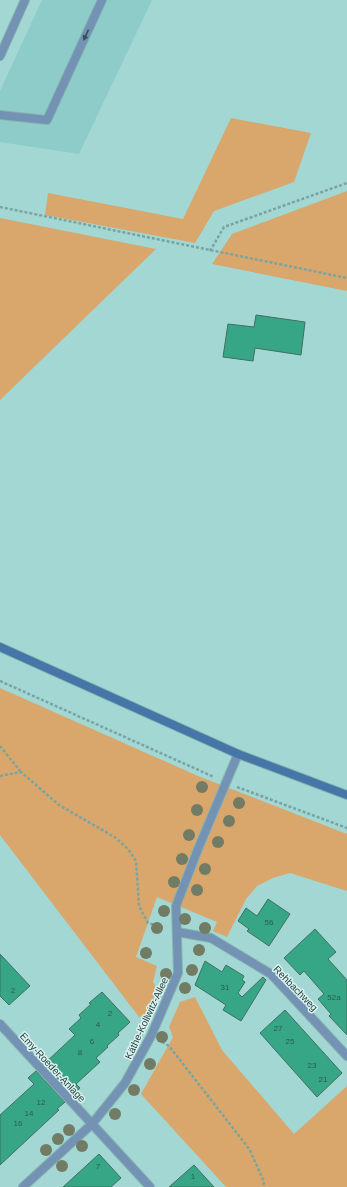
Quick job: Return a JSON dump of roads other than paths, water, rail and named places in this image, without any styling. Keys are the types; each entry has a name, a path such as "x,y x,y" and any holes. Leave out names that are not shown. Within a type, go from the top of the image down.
{"street":[{"path":"0,56 25,0"},
{"path":"0,114 47,120 102,0"},
{"path":"0,647 238,754 347,795"},
{"name":"Käthe-Kollwitz-Allee","path":"23,1187 92,1124 125,1083 151,1036 178,973 176,906 238,754"},
{"name":"Rehbachweg","path":"177,932 211,938 271,974 347,1056"},
{"name":"Emy-Roeder-Anlage","path":"0,1024 150,1187"}]}
